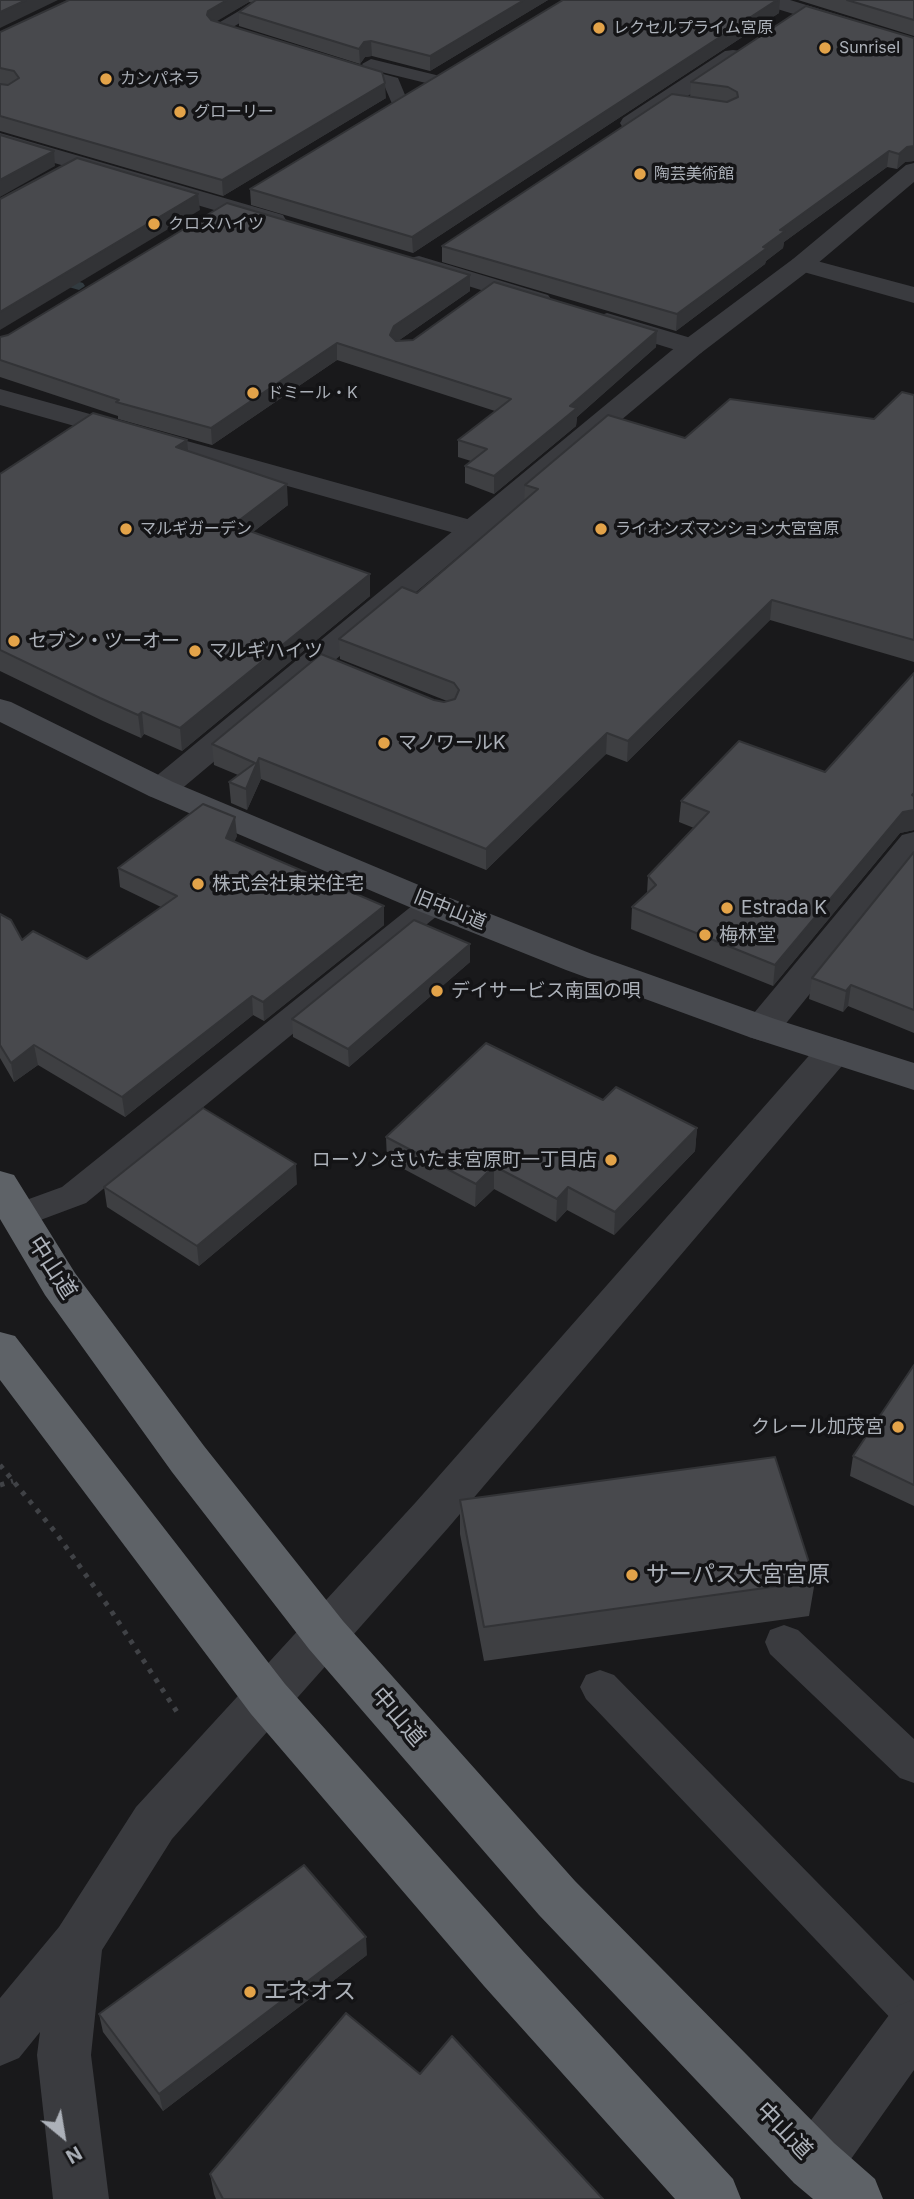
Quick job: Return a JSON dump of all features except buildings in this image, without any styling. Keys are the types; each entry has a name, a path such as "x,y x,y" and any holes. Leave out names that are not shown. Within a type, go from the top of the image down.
{"highway":[{"name":"中山道","path":"10,1200 60,1284 156,1416 326,1635 557,1898 814,2163 855,2199"},
{"path":"0,1348 268,1699 503,1968 713,2199"}],"main road":[{"name":"旧中山道","path":"0,709 160,789 433,904 579,962 762,1028 914,1077"}],"street":[{"path":"768,0 914,45"},
{"path":"779,25 802,10"},
{"path":"609,138 756,40"},
{"path":"376,115 457,67"},
{"path":"0,141 290,225"},
{"path":"160,789 328,666 475,530 692,347 802,264 914,170"},
{"path":"202,220 249,192"},
{"path":"419,263 442,248"},
{"path":"393,256 561,307"},
{"path":"802,264 914,295"},
{"path":"587,314 692,347"},
{"path":"0,397 475,530"},
{"path":"762,1028 914,843"},
{"path":"0,2040 77,1944 154,1823 326,1635 834,1051"},
{"path":"77,1944 64,2056 80,2199"},
{"path":"814,2163 914,2025"}],"lane":[{"path":"249,10 219,28 268,44"},
{"path":"399,102 392,82 337,60 434,80"},
{"path":"665,101 690,104"},
{"path":"55,176 78,163"},
{"path":"472,302 495,286"},
{"path":"10,1200 74,1195 433,904"},
{"path":"785,1642 914,1765"},
{"path":"600,1687 914,2012"}],"path":[{"path":"0,1465 56,1533 110,1609 185,1724"},
{"path":"0,1485 13,1481"}],"waterway":[{"path":"0,263 79,286"}],"place":[{"name":"レクセルプライム宮原","path":"599,28"},
{"name":"SunriseⅠ","path":"825,48"},
{"name":"カンパネラ","path":"106,79"},
{"name":"グローリー","path":"180,112"},
{"name":"陶芸美術館","path":"640,174"},
{"name":"クロスハイツ","path":"154,224"},
{"name":"ドミール・K","path":"253,393"},
{"name":"マルギガーデン","path":"126,529"},
{"name":"ライオンズマンション大宮宮原","path":"601,529"},
{"name":"セブン・ツーオー","path":"14,641"},
{"name":"マルギハイツ","path":"195,651"},
{"name":"マノワールK","path":"384,743"},
{"name":"株式会社東栄住宅","path":"198,884"},
{"name":"Estrada K","path":"727,908"},
{"name":"梅林堂","path":"705,935"},
{"name":"デイサービス南国の唄","path":"437,991"},
{"name":"ローソンさいたま宮原町一丁目店","path":"611,1160"},
{"name":"クレール加茂宮","path":"898,1427"},
{"name":"サーパス大宮宮原","path":"632,1575"},
{"name":"エネオス","path":"250,1992"}]}
